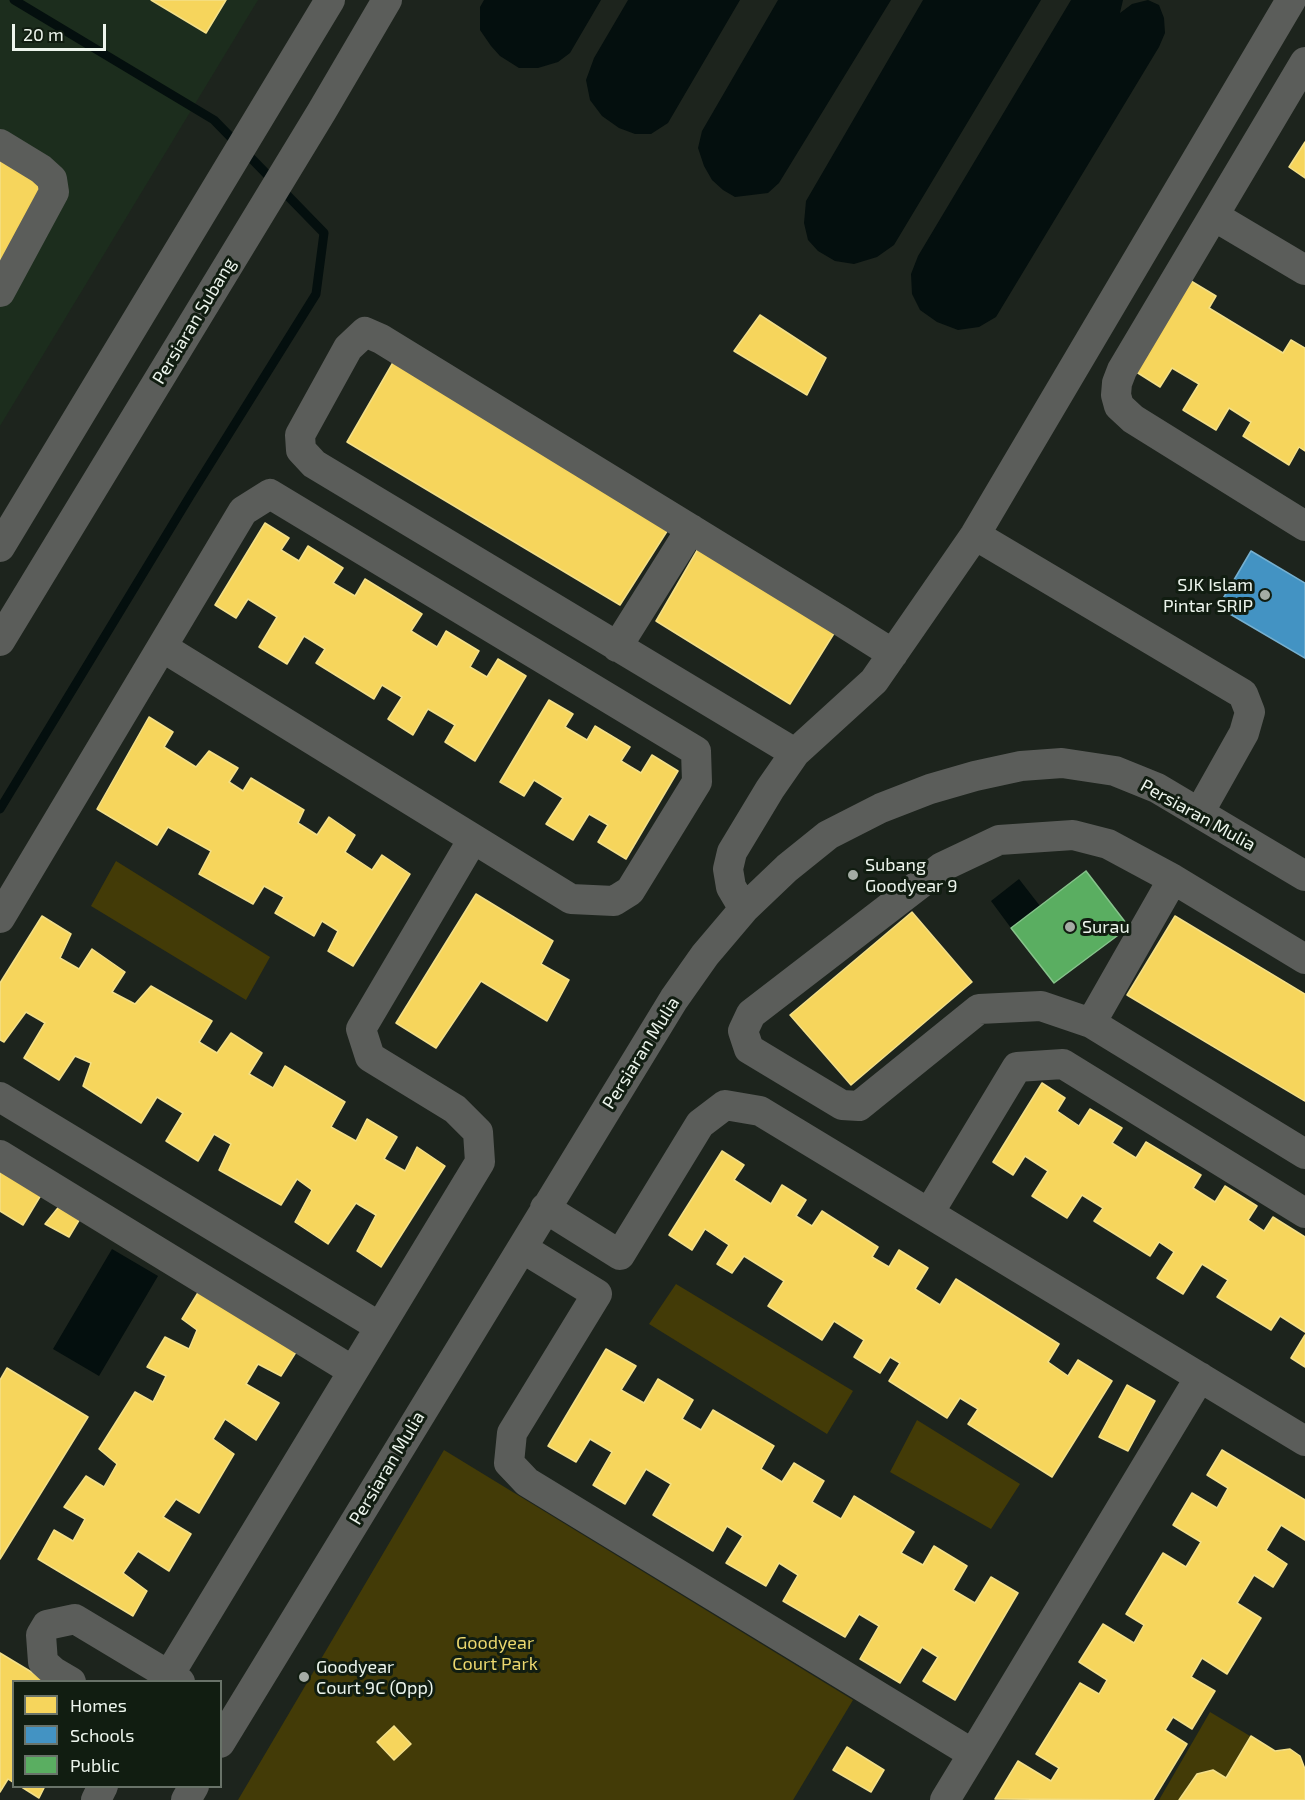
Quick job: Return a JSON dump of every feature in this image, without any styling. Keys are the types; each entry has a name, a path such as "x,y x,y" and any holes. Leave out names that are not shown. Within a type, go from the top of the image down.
{"street":[{"path":"0,547 330,0"},
{"name":"Persiaran Subang","path":"0,641 387,0"},
{"path":"744,909 731,887 728,869 732,852 795,753 874,681 975,535 1292,0"},
{"path":"1302,72 1122,370 1117,383 1116,395 1119,406 1133,419 1305,526"},
{"path":"0,144 41,169 52,179 54,192 0,292"},
{"path":"1214,216 1305,270"},
{"path":"795,753 314,464 301,450 300,435 348,348 365,332 381,339 893,654"},
{"path":"0,918 162,647 243,512 270,494 696,752 697,782 630,891 614,902 571,899 162,647"},
{"path":"617,647 691,529"},
{"path":"975,535 1243,694 1250,712 1244,733 1199,813"},
{"name":"Persiaran Mulia","path":"222,1736 229,1710 522,1248 674,999 705,955 744,909 787,868 828,835 880,808 930,789 1021,766 1062,763 1114,771 1157,789 1305,876"},
{"path":"1305,959 1173,879 1108,844 1073,835 999,840 942,867 751,1014 743,1031 749,1049 842,1105 859,1106 980,1009 1041,1006 1091,1023 1305,1154"},
{"path":"67,1680 43,1662 41,1635 47,1625 75,1619 175,1678 353,1371 480,1162 478,1132 455,1109 370,1058 361,1029 473,839"},
{"path":"1091,1023 1173,879"},
{"path":"929,1213 1017,1067 1062,1064 1305,1213"},
{"path":"0,1097 380,1327"},
{"path":"545,1208 620,1255 700,1124 725,1105 760,1111 1305,1441"},
{"path":"0,1155 353,1371"},
{"path":"522,1248 597,1294 512,1433 509,1463 527,1482 972,1754"},
{"path":"945,1800 1200,1377"}],"shaded area":[{"path":"0,0 258,0 0,426"},
{"path":"484,0 601,0 570,53 558,62 538,68 519,68 500,56 480,30 480,7"},
{"path":"628,0 740,0 668,123 651,134 635,134 619,128 602,116 590,100 586,80 594,58"},
{"path":"778,0 891,0 779,183 768,193 735,197 712,180 698,148 702,131"},
{"path":"923,0 1041,0 894,245 877,257 854,264 835,261 818,251 808,240 804,223 806,201"},
{"path":"1071,0 1123,0 1120,13 1132,4 1148,0 1159,5 1164,18 1165,33 1159,47 996,317 979,327 958,330 937,322 920,310 912,294 911,274 918,256"},
{"path":"1019,879 1040,906 1011,928 991,901"},
{"path":"112,1249 158,1276 99,1376 53,1349"}],"green space":[{"path":"116,861 270,957 246,1000 91,906"},
{"path":"676,1284 853,1391 827,1434 649,1324"},
{"path":"917,1420 1020,1484 991,1529 890,1472"},
{"name":"Goodyear Court Park","path":"444,1450 853,1700 793,1800 238,1800"},
{"path":"1210,1712 1305,1769 1305,1800 1159,1800"}],"building: Homes":[{"path":"151,0 226,0 206,33"},
{"path":"1305,142 1305,178 1289,167"},
{"path":"0,152 50,182 0,264"},
{"path":"1186,278 1216,296 1209,308 1283,353 1291,340 1305,348 1305,451 1299,447 1289,465 1243,436 1251,422 1229,408 1216,430 1183,410 1199,384 1172,368 1160,387 1130,368"},
{"path":"760,315 826,358 807,395 734,351"},
{"path":"395,359 671,525 620,605 347,442"},
{"path":"265,523 289,538 281,550 299,561 308,546 343,568 333,583 355,596 365,579 422,614 411,631 437,647 446,631 479,651 470,667 487,677 498,659 526,676 475,761 445,742 455,725 428,709 413,735 388,719 402,697 382,685 374,699 316,663 325,649 304,636 287,664 259,647 277,617 248,599 236,618 215,605"},
{"path":"702,542 838,627 790,704 656,621"},
{"path":"549,700 573,714 565,727 587,740 595,726 630,747 621,761 641,773 652,755 678,771 626,859 598,842 608,825 589,814 573,840 546,824 563,798 534,780 524,796 500,782"},
{"path":"149,717 173,732 164,747 196,767 209,751 238,768 229,782 243,791 251,778 304,810 298,823 317,835 329,817 355,835 345,852 372,870 382,855 410,874 353,966 328,951 338,931 322,921 314,936 275,913 284,897 264,886 253,904 199,874 211,851 168,827 157,845 97,809"},
{"path":"476,894 553,941 541,964 569,980 547,1021 481,981 436,1048 396,1023"},
{"path":"912,912 972,982 851,1085 790,1015"},
{"path":"42,916 71,934 60,958 79,969 92,949 125,972 112,992 135,1004 151,986 212,1021 199,1042 217,1053 231,1033 262,1053 249,1074 273,1088 285,1066 345,1102 331,1127 356,1141 367,1119 397,1137 384,1159 405,1171 417,1147 445,1166 381,1267 357,1251 376,1215 356,1203 328,1244 295,1222 312,1190 297,1179 281,1205 219,1170 231,1144 214,1134 198,1161 166,1141 183,1113 157,1097 141,1123 83,1086 91,1063 75,1056 59,1080 24,1058 45,1023 26,1012 4,1042 0,1040 0,983"},
{"path":"1175,916 1305,994 1305,1101 1127,995"},
{"path":"1042,1083 1065,1098 1057,1111 1079,1126 1090,1109 1122,1128 1112,1143 1136,1158 1146,1142 1201,1175 1193,1188 1215,1202 1225,1186 1257,1206 1248,1220 1264,1231 1273,1217 1305,1237 1305,1332 1280,1316 1271,1330 1217,1297 1228,1280 1202,1264 1183,1294 1157,1278 1174,1252 1159,1242 1150,1256 1094,1221 1103,1208 1082,1195 1067,1218 1032,1196 1048,1171 1025,1156 1013,1175 993,1162"},
{"path":"722,1151 744,1165 734,1180 771,1204 782,1185 806,1200 796,1216 812,1226 822,1211 878,1247 872,1257 889,1267 899,1250 928,1268 915,1289 940,1305 956,1279 1059,1344 1048,1362 1068,1376 1078,1360 1112,1381 1052,1477 968,1424 978,1409 960,1398 947,1418 889,1381 900,1363 890,1357 880,1373 854,1357 864,1340 834,1321 822,1340 768,1306 784,1281 744,1256 732,1273 717,1264 729,1245 705,1229 692,1250 669,1235"},
{"path":"0,1170 41,1195 23,1225 0,1211"},
{"path":"61,1204 81,1217 69,1237 45,1224"},
{"path":"199,1291 296,1352 281,1376 258,1364 246,1384 279,1403 256,1440 225,1419 213,1439 234,1454 199,1513 176,1499 163,1517 191,1534 169,1571 138,1551 123,1573 147,1591 133,1616 38,1559 54,1530 73,1541 85,1519 64,1507 86,1476 104,1487 117,1464 99,1449 135,1392 153,1402 166,1376 147,1367 165,1337 189,1349 197,1330 182,1319"},
{"path":"1305,1335 1305,1367 1291,1358"},
{"path":"606,1349 636,1366 621,1390 644,1403 658,1379 693,1400 682,1419 701,1430 713,1410 774,1446 761,1469 782,1482 794,1463 824,1481 812,1502 841,1519 854,1496 914,1532 901,1553 923,1565 934,1546 967,1566 953,1590 975,1603 991,1577 1018,1593 955,1700 923,1681 938,1657 922,1647 900,1683 860,1659 879,1626 859,1614 845,1637 783,1601 798,1575 779,1563 766,1586 726,1563 743,1536 727,1526 713,1551 653,1515 671,1484 646,1469 625,1504 593,1485 612,1452 590,1439 576,1462 548,1446"},
{"path":"7,1368 88,1417 0,1559 0,1380"},
{"path":"1127,1385 1155,1401 1128,1451 1099,1437"},
{"path":"1222,1450 1305,1500 1305,1540 1281,1525 1266,1550 1287,1564 1273,1587 1254,1575 1237,1603 1261,1618 1227,1674 1202,1658 1191,1677 1215,1691 1192,1729 1173,1717 1165,1730 1187,1744 1153,1800 995,1799 1018,1761 1051,1781 1059,1768 1036,1754 1080,1683 1099,1694 1107,1680 1079,1662 1103,1624 1134,1643 1144,1625 1126,1614 1163,1553 1186,1567 1201,1542 1173,1525 1192,1493 1217,1508 1228,1488 1207,1475"},
{"path":"0,1653 45,1680 12,1680 12,1782 8,1779 0,1792"},
{"path":"394,1726 411,1744 394,1760 377,1742"},
{"path":"1251,1736 1275,1751 1290,1749 1300,1756 1305,1769 1305,1800 1179,1800 1197,1774 1213,1770 1226,1778"},
{"path":"847,1747 884,1770 871,1792 833,1770"},
{"path":"23,1788 44,1788 39,1798"}],"building: Schools":[{"name":"SJK Islam Pintar SRIP","path":"1251,551 1305,583 1305,658 1218,607"}],"building: Public":[{"name":"Surau","path":"1086,871 1129,927 1054,983 1011,928"}],"waterway":[{"path":"0,809 316,294 324,233 214,120 14,0"}],"place":[{"name":"SJK Islam Pintar SRIP","path":"1265,595"},
{"name":"Subang Goodyear 9","path":"853,875"},
{"name":"Surau","path":"1070,927"},
{"name":"Goodyear Court 9C (Opp)","path":"304,1677"}]}
